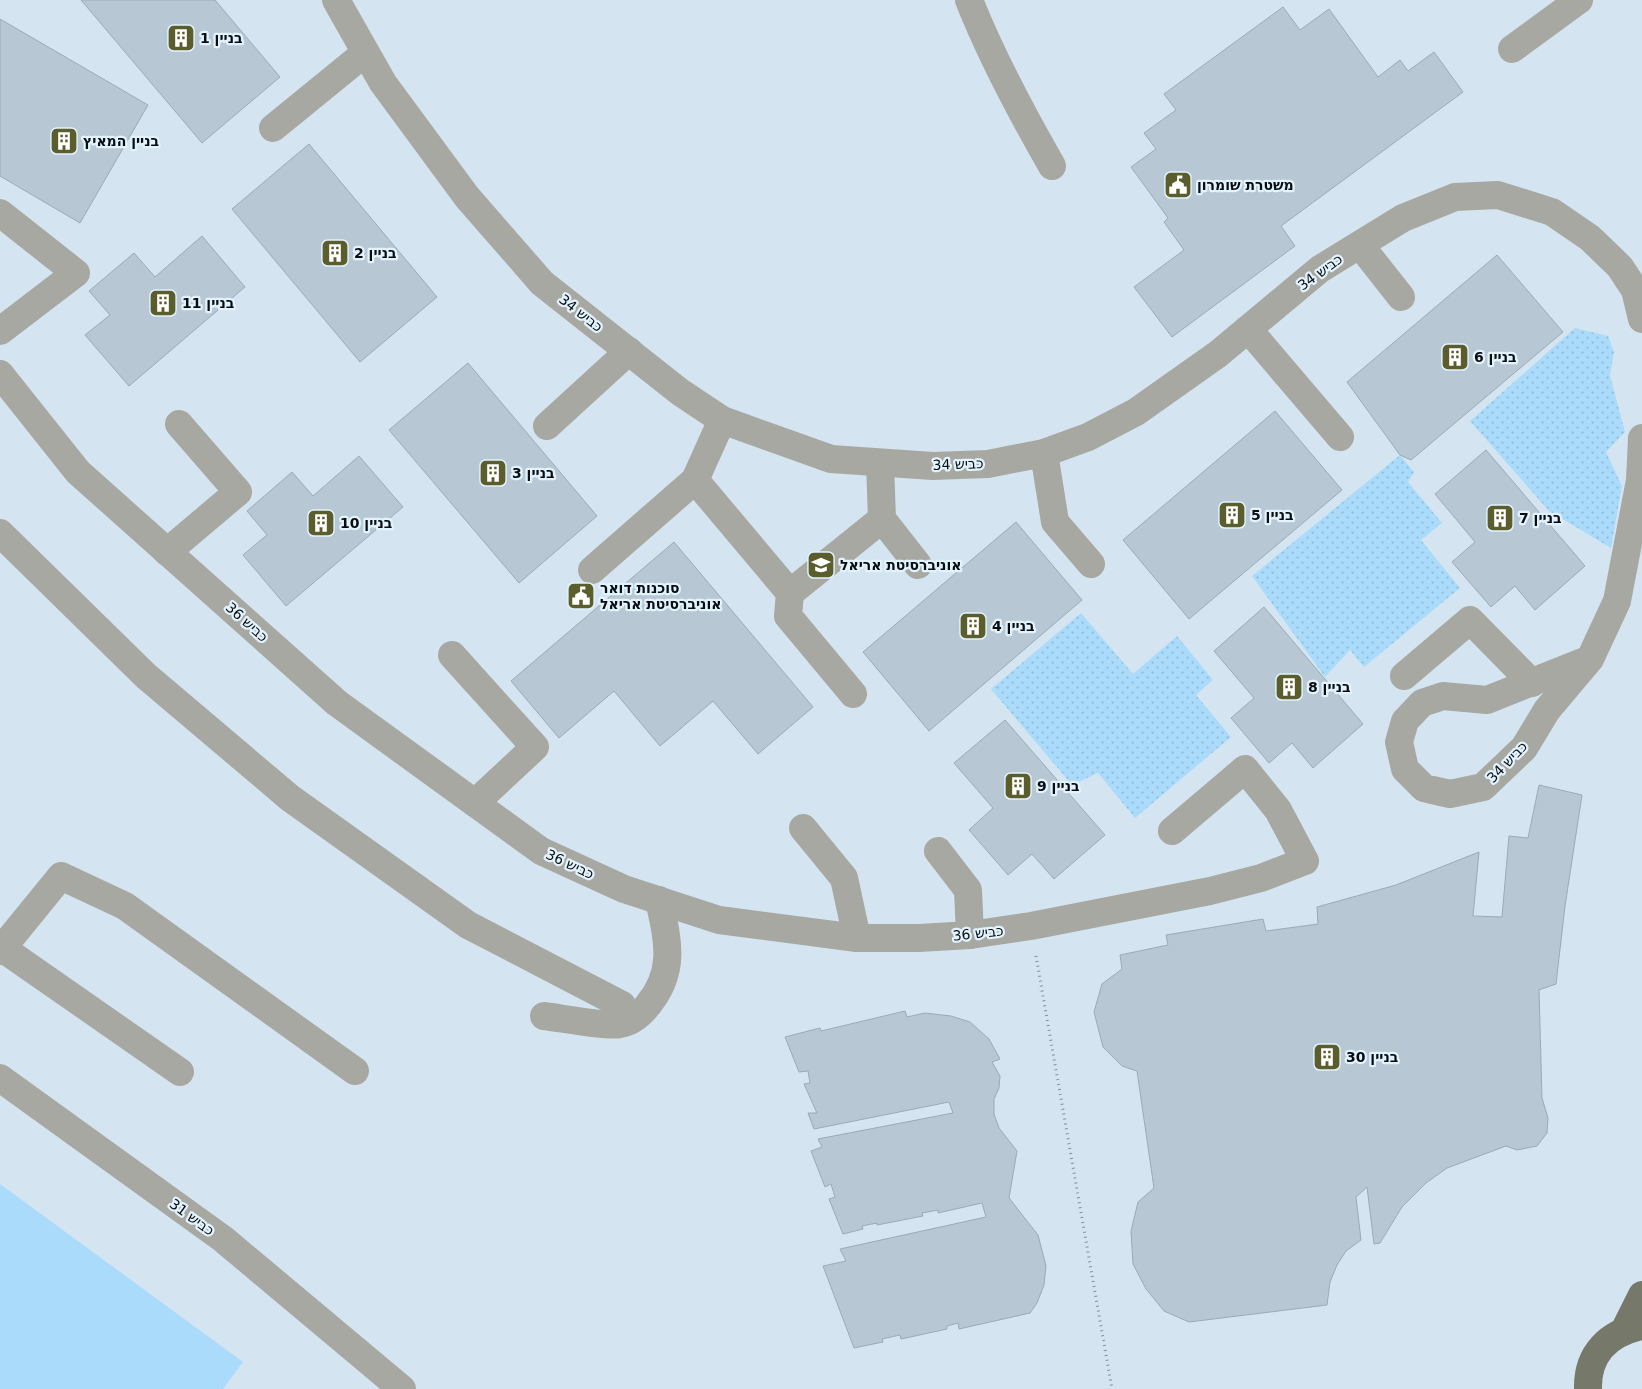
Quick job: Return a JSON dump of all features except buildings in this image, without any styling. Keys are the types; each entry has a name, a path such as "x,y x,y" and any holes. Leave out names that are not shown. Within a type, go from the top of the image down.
{"main road":[{"path":"1588,1389 1587,1376 1594,1356 1613,1336 1634,1328 1642,1294"}],"street":[{"name":"כביש 34","path":"336,0 383,83 467,197 542,282 680,392 722,420 831,459 933,466 988,464 1044,453 1088,437 1136,412 1218,354 1320,269 1403,218 1456,197 1498,195 1552,212 1590,238 1620,267 1635,290 1642,319"},
{"path":"969,0 983,36 1020,110 1052,166"},
{"path":"1512,49 1579,0"},
{"path":"273,128 365,53"},
{"path":"0,213 76,273 0,331"},
{"path":"1360,245 1401,297"},
{"path":"1248,329 1340,437"},
{"path":"547,426 628,352"},
{"name":"כביש 36","path":"0,374 78,472 338,702 541,851 624,889 719,920 857,938 919,938 970,935 1031,926 1210,892 1261,878 1305,861 1278,810 1245,769 1172,831"},
{"path":"592,570 695,480 722,420"},
{"path":"167,552 238,492 179,424"},
{"name":"כביש 34","path":"1590,659 1487,700 1443,696 1422,703 1405,721 1398,742 1405,769 1424,788 1441,792 1450,794 1483,787 1524,748 1547,710 1590,659 1617,601 1640,480 1642,438"},
{"path":"1044,453 1055,522 1091,564"},
{"path":"880,463 882,519 918,565"},
{"path":"695,480 790,593 788,616 853,694"},
{"path":"790,593 882,519"},
{"path":"0,534 146,676 290,798 468,925 622,1005"},
{"path":"1404,676 1470,620 1532,683"},
{"path":"452,655 535,748 475,803"},
{"path":"802,828 844,878 857,938"},
{"path":"938,851 968,890 970,935"},
{"path":"180,1072 1,950 61,876 125,906 355,1071"},
{"path":"544,1016 620,1025 632,1020 644,1011 658,994 669,961 659,900"},
{"name":"כביש 31","path":"0,1078 223,1240 382,1378 402,1389"}],"path":[{"path":"1031,926 1112,1389"}],"shaded area":[{"path":"1575,328 1608,336 1614,352 1610,375 1625,432 1606,452 1622,486 1611,548 1549,511 1470,421"},
{"path":"1400,455 1414,472 1408,482 1442,523 1421,540 1460,588 1364,667 1350,650 1325,677 1252,576"},
{"path":"1081,613 1133,674 1177,636 1213,680 1196,695 1231,737 1135,818 1098,773 1072,785 991,689"},
{"path":"0,1184 243,1362 223,1389 0,1389"}],"place":[{"name":"בניין 1","path":"181,38"},
{"name":"בניין המאיץ","path":"64,141"},
{"name":"משטרת שומרון","path":"1178,185"},
{"name":"בניין 2","path":"335,253"},
{"name":"בניין 11","path":"163,303"},
{"name":"בניין 6","path":"1455,357"},
{"name":"בניין 3","path":"493,473"},
{"name":"בניין 5","path":"1232,515"},
{"name":"בניין 7","path":"1500,518"},
{"name":"בניין 10","path":"321,523"},
{"name":"אוניברסיטת אריאל","path":"821,565"},
{"name":"סוכנות דואר אוניברסיטת אריאל","path":"581,596"},
{"name":"בניין 4","path":"973,626"},
{"name":"בניין 8","path":"1289,687"},
{"name":"בניין 9","path":"1018,786"},
{"name":"בניין 30","path":"1327,1057"}]}
